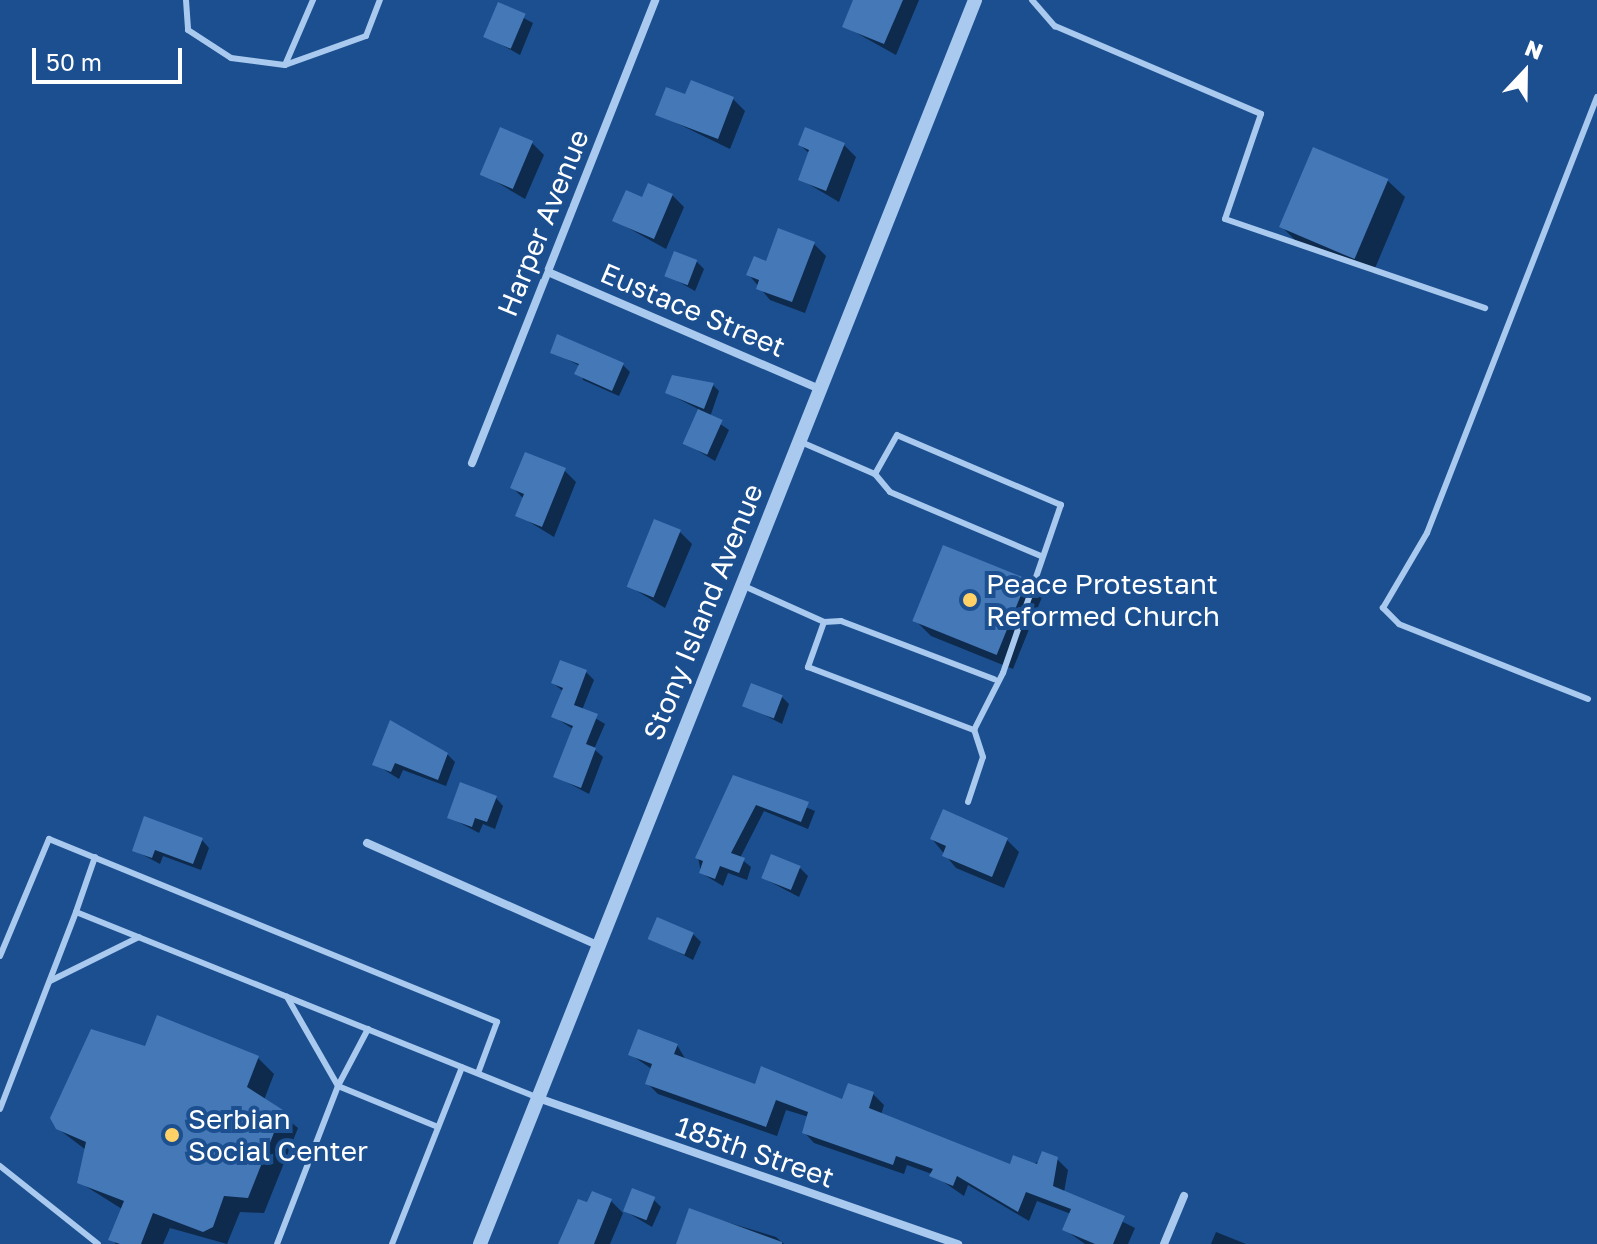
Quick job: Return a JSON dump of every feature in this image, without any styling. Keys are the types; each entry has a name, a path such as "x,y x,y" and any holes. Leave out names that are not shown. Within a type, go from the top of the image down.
{"street":[{"name":"Harper Avenue","path":"472,463 655,0"},
{"name":"Stony Island Avenue","path":"480,1244 975,0"},
{"name":"Eustace Street","path":"548,272 820,389"},
{"path":"367,843 599,946"},
{"name":"185th Street","path":"538,1098 958,1244"},
{"path":"1164,1244 1184,1196"}],"lane":[{"path":"186,0 188,30 221,51 285,65 366,36 380,0"},
{"path":"285,65 313,0"},
{"path":"1034,1 1055,26 1261,114 1225,219 1485,308"},
{"path":"1588,699 1399,624 1383,608 1427,533 1597,97"},
{"path":"875,474 897,435 1061,505 1003,673 994,679 974,730 983,757 968,802"},
{"path":"799,441 875,474 890,492 1041,556"},
{"path":"742,585 824,622 841,621 994,679"},
{"path":"824,622 808,667 974,730"},
{"path":"0,956 49,839 497,1022 478,1073"},
{"path":"0,1109 95,857"},
{"path":"76,912 538,1098"},
{"path":"50,981 139,937"},
{"path":"287,997 338,1086 438,1127"},
{"path":"277,1244 338,1086 368,1029"},
{"path":"392,1244 462,1067"},
{"path":"0,1166 98,1244"}],"building":[{"path":"853,0 903,0 884,44 842,27"},
{"path":"498,2 526,14 511,49 483,37"},
{"path":"691,80 734,97 718,139 655,115 666,87 685,94"},
{"path":"500,127 533,141 513,189 480,175"},
{"path":"805,127 845,143 826,191 798,180 809,150 798,145"},
{"path":"1313,147 1388,179 1354,259 1279,227"},
{"path":"648,183 673,194 654,239 612,221 626,190 642,197"},
{"path":"778,228 815,242 792,302 756,289 759,280 746,275 754,256 766,261"},
{"path":"674,251 697,260 688,285 664,276"},
{"path":"557,334 624,363 612,391 574,374 579,364 550,353"},
{"path":"672,375 714,383 704,409 665,393"},
{"path":"698,409 723,420 707,455 683,444"},
{"path":"525,452 566,468 542,527 515,516 524,494 510,488"},
{"path":"654,519 681,530 654,598 627,587"},
{"name":"Peace Protestant Reformed Church","path":"943,545 1027,579 997,655 912,621"},
{"path":"560,660 587,670 574,705 598,714 586,744 596,748 581,788 553,777 573,726 551,717 563,688 551,683"},
{"path":"751,683 783,695 774,719 742,706"},
{"path":"390,720 448,753 438,780 395,763 391,772 372,765"},
{"path":"733,775 809,802 801,822 756,805 731,853 745,858 739,873 720,866 715,879 699,873 703,861 695,858"},
{"path":"460,782 497,796 487,822 475,818 472,827 447,818"},
{"path":"943,809 1008,838 992,877 942,856 946,846 930,839"},
{"path":"144,816 203,838 193,864 155,850 152,858 132,851"},
{"path":"771,854 801,866 791,890 761,878"},
{"path":"657,917 694,933 684,955 648,939"},
{"name":"Serbian Social Center","path":"157,1015 259,1056 247,1087 283,1110 248,1198 224,1196 213,1227 203,1232 153,1213 141,1244 120,1244 108,1240 124,1201 77,1183 86,1142 56,1129 50,1118 91,1029 145,1046"},
{"path":"638,1029 678,1044 674,1054 755,1084 761,1066 842,1099 848,1083 874,1092 869,1108 1010,1164 1013,1155 1037,1164 1042,1151 1058,1157 1053,1186 1125,1216 1113,1244 1095,1244 1062,1230 1071,1209 1026,1192 1018,1212 957,1176 953,1186 929,1176 933,1169 896,1156 893,1165 802,1133 808,1112 776,1100 766,1127 645,1084 652,1064 628,1055"},
{"path":"632,1188 655,1197 646,1220 623,1211"},
{"path":"592,1191 612,1199 594,1244 558,1244 578,1199 587,1202"},
{"path":"689,1208 782,1242 782,1244 676,1244"}],"place":[{"name":"Peace Protestant Reformed Church","path":"970,600"},
{"name":"Serbian Social Center","path":"172,1135"}]}
